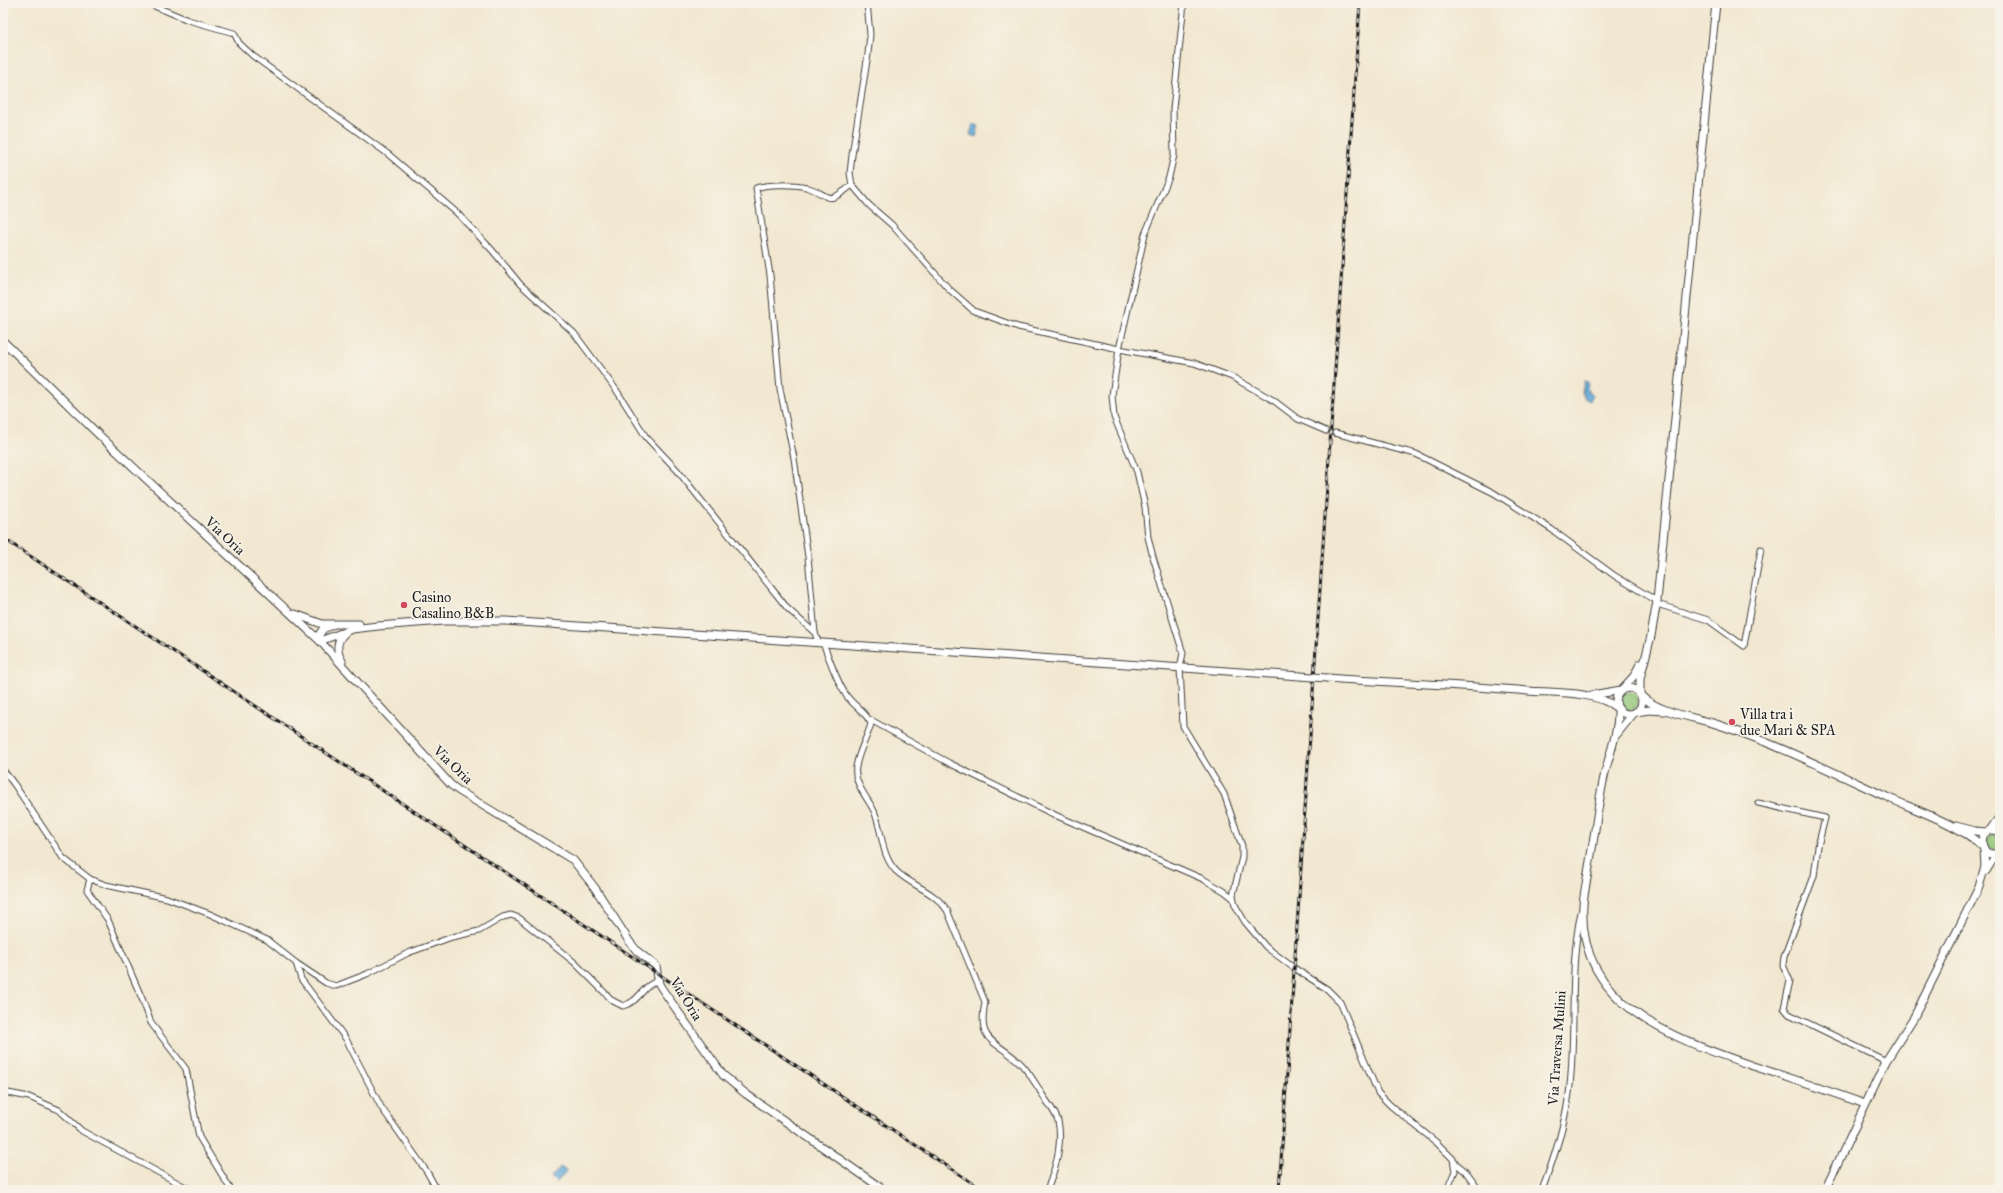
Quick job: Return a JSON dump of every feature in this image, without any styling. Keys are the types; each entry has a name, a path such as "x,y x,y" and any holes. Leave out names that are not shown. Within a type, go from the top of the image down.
{"main road":[{"path":"1614,739 1619,729 1641,706 1640,679 1651,636 1657,602 1716,3"},
{"name":"Via Oria","path":"3,341 87,424 214,544 289,611 347,670 428,760 459,791 573,860 595,888 629,941 637,951 656,966 662,989 723,1075 746,1094 884,1190"},
{"path":"289,611 312,621 334,625 506,621 1582,695 1606,701 1624,714 1656,710 1676,712"},
{"path":"318,640 352,629 417,622"},
{"path":"318,640 322,630 334,625"},
{"path":"347,670 339,657 338,643 342,635 352,629"},
{"path":"1645,655 1634,676 1616,698 1617,708 1614,739 1604,776 1583,906 1584,932 1590,952 1599,973 1616,996 1648,1023 1707,1050 1865,1104"},
{"path":"1582,695 1632,688 1650,703 1710,721 1749,735 1939,820 1973,838 1989,853 1999,853"},
{"path":"1824,1190 1886,1061 1914,1017 1980,887 1984,874 1986,858 1982,838 2000,816"},
{"path":"1939,820 1975,831 2000,832"},
{"path":"1984,874 1999,853"}],"street":[{"path":"147,3 188,20 234,33 239,43 253,56 388,154 456,213 492,250 520,284 574,332 612,384 646,437 677,470 788,609 815,633 821,642 845,694 853,705 869,719 950,763 1055,815 1203,879 1224,891 1233,898 1241,916 1266,947 1290,965 1327,989 1340,1002 1378,1093 1391,1106 1447,1151 1454,1162 1465,1171 1479,1190"},
{"path":"867,3 870,34 852,155 850,173 852,185 869,205 892,225 949,289 974,311 1018,327 1119,350 1194,363 1226,375 1273,400 1298,418 1326,431"},
{"path":"1184,3 1173,109 1174,155 1169,177 1145,234 1119,350 1112,395 1114,416 1137,472 1145,507 1152,557 1183,653 1180,668 1183,726 1224,794 1242,846 1242,857 1233,898"},
{"path":"815,633 808,557 794,458 780,389 770,275 756,188 764,185 806,187 827,198 835,197 852,185"},
{"path":"1335,433 1416,454 1494,493 1551,529 1615,576 1657,602 1708,620 1744,646 1761,549"},
{"path":"869,719 871,724 856,767 856,776 859,785 875,813 889,862 898,872 940,900 947,910 985,1002 982,1018 983,1029 992,1043 1020,1062 1057,1120 1060,1136 1056,1163 1047,1190"},
{"path":"3,770 14,784 63,858 90,879 106,885 167,898 210,914 267,940 296,963 326,983 336,986 367,974 408,952 452,937 479,931 503,917 511,915 519,918 574,962 614,1001 623,1006 632,1003 651,983 659,980"},
{"path":"1758,803 1825,818 1818,846 1812,883 1782,965 1790,981 1784,1006 1786,1011 1886,1061"},
{"path":"90,879 87,890 108,920 151,1023 186,1069 199,1137 231,1190"},
{"name":"Via Traversa Mulini","path":"1542,1190 1554,1157 1569,1093 1575,965 1578,926 1583,906"},
{"path":"296,963 301,979 346,1039 381,1106 427,1172 437,1190"},
{"path":"3,1092 29,1097 59,1110 82,1131 191,1190"},
{"path":"1447,1190 1454,1173 1454,1162"}],"green space":[{"path":"1625,692 1633,692 1638,697 1636,708 1633,710 1625,710 1620,705 1620,697"},
{"path":"1990,835 1996,835 2000,839 2000,845 1996,849 1990,849 1986,845 1986,839"}],"water":[{"path":"973,124 979,126 976,137 970,135"},
{"path":"1584,381 1588,382 1587,390 1592,396 1590,401 1584,398 1582,392"},
{"path":"560,1167 567,1171 557,1182 551,1178"}],"railway":[{"path":"1279,1190 1360,3"},
{"path":"3,538 983,1190"}],"place":[{"name":"Casino Casalino B&B","path":"404,605"},
{"name":"Villa tra i due Mari & SPA","path":"1732,722"}]}
